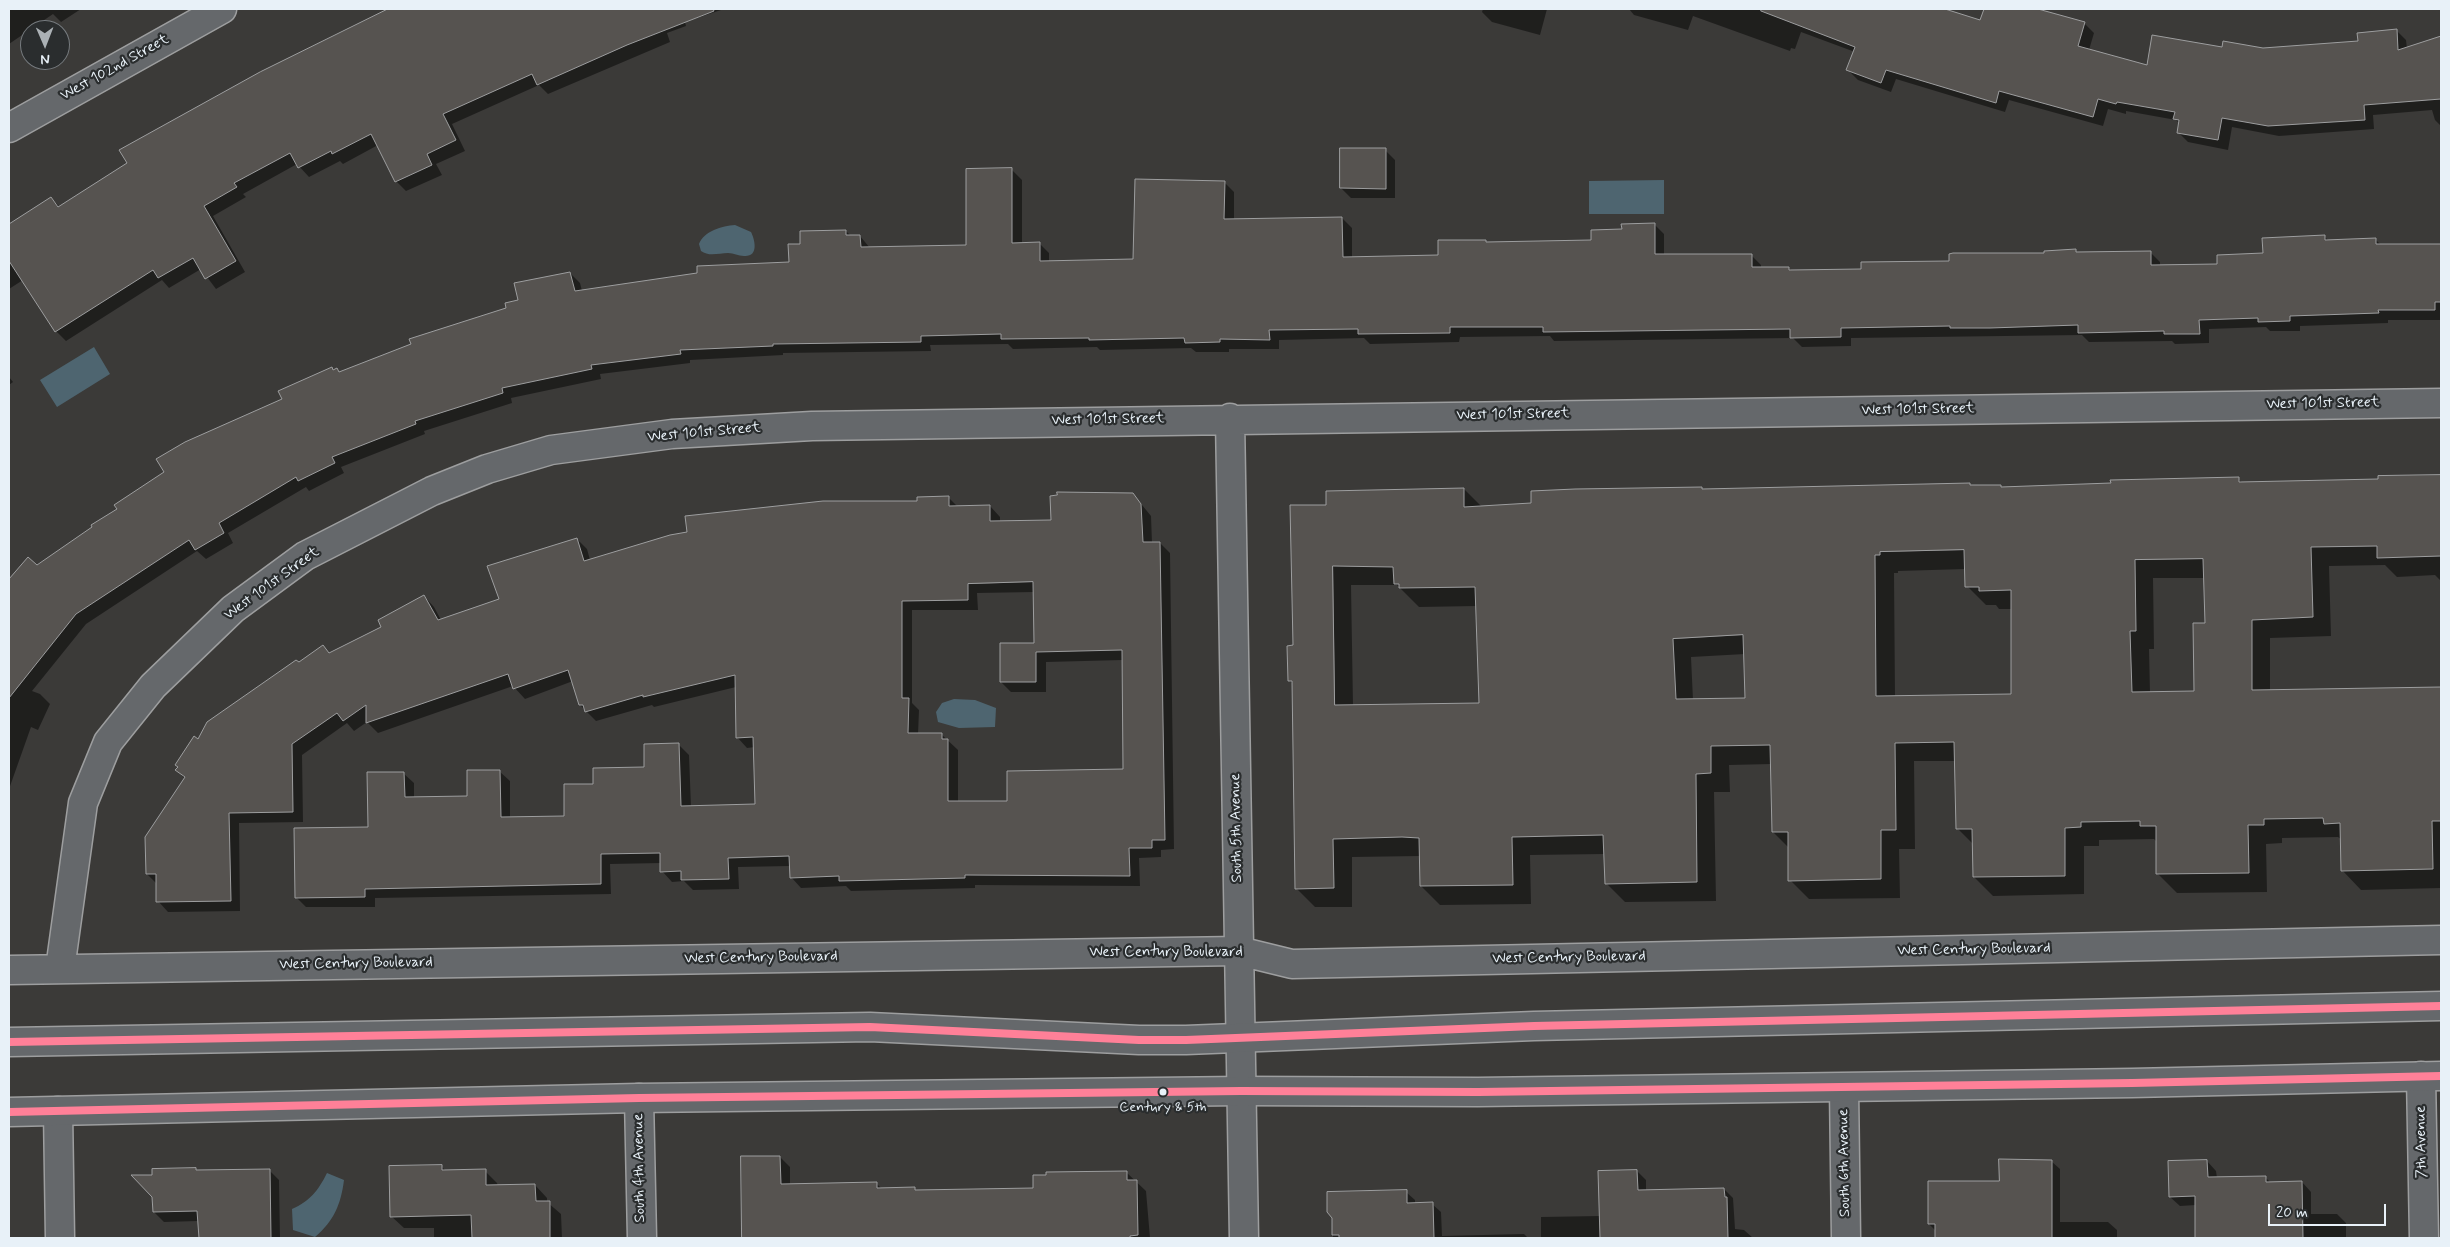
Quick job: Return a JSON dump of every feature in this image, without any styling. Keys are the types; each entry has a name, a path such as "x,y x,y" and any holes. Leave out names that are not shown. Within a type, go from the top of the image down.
{"street":[{"name":"West 102nd Street","path":"9,128 222,9"},
{"name":"West 101st Street","path":"60,969 83,803 108,742 153,686 233,609 305,556 432,491 486,469 551,450 672,434 812,426 1230,418 2441,403"},
{"name":"South 5th Avenue","path":"1230,418 1244,1238"},
{"name":"West Century Boulevard","path":"9,970 1239,951 1292,964 2441,940"},
{"path":"9,1042 870,1027 1139,1040 1543,1025 2441,1006"},
{"path":"9,1112 639,1098 1241,1090 1478,1092 1844,1088 2431,1076"},
{"name":"7th Avenue","path":"2424,1238 2431,1076"},
{"name":"South 6th Avenue","path":"1844,1088 1846,1238"},
{"name":"South 4th Avenue","path":"639,1098 642,1238"},
{"path":"58,1110 60,1238"}],"water":[{"path":"1664,180 1664,214 1589,214 1589,181"},
{"path":"735,225 751,232 755,247 752,254 744,256 728,253 711,254 701,251 699,244 701,239 719,228"},
{"path":"94,347 110,374 57,407 40,380"},
{"path":"954,699 975,700 996,708 995,727 959,728 938,722 936,712 942,703"},
{"path":"327,1173 344,1180 336,1212 322,1231 315,1237 293,1230 292,1209 304,1203 313,1195"}],"building":[{"path":"388,9 713,9 714,11 627,45 537,85 532,74 443,114 456,140 427,154 432,165 395,182 371,134 332,154 331,151 298,168 290,153 234,183 237,187 204,206 236,261 205,279 193,258 158,278 153,270 55,332 9,261 9,224 51,197 58,207 127,163 119,150 260,72"},
{"path":"1762,9 1945,9 1980,20 1984,9 2038,9 2085,22 2078,46 2147,65 2152,35 2222,47 2223,41 2263,48 2358,41 2357,33 2397,29 2398,50 2441,36 2441,99 2364,105 2365,120 2268,126 2222,118 2218,140 2177,133 2179,120 2173,119 2175,112 2117,102 2116,104 2098,99 2093,117 1999,91 1996,103 1886,70 1881,83 1846,70 1855,47 1761,11"},
{"path":"1340,148 1386,148 1386,189 1340,188"},
{"path":"1012,168 1012,243 1040,242 1040,261 1133,259 1135,179 1225,181 1224,219 1342,217 1343,257 1438,255 1438,240 1486,240 1486,242 1591,240 1591,230 1622,229 1621,224 1655,223 1655,254 1752,254 1752,267 1789,267 1789,270 1861,269 1861,262 1949,261 1949,254 1953,253 2044,253 2044,251 2076,249 2076,252 2151,251 2151,265 2217,264 2217,255 2263,253 2262,238 2325,235 2325,240 2376,238 2376,244 2441,244 2441,302 2435,302 2435,310 2378,310 2379,313 2290,316 2290,321 2258,322 2258,318 2199,320 2200,334 2164,334 2164,331 2078,333 2078,325 1990,328 1950,328 1950,326 1841,328 1841,337 1790,338 1790,329 1543,332 1543,327 1450,327 1450,333 1358,334 1358,329 1269,330 1270,340 1220,339 1220,342 1185,343 1184,338 1001,339 1001,334 921,336 921,342 773,344 773,346 680,350 681,354 591,365 592,369 502,388 503,393 415,421 416,424 332,457 335,463 298,481 296,477 219,523 224,533 195,550 189,540 76,614 9,698 9,579 28,557 37,565 92,527 91,525 117,509 114,505 164,472 156,459 185,442 282,399 278,391 332,367 333,370 337,368 339,372 411,344 409,339 506,308 505,303 518,300 514,283 570,272 575,291 697,273 697,266 789,262 788,244 800,244 800,231 846,230 846,235 860,235 861,247 966,245 966,169"},
{"path":"2441,475 2441,556 2377,558 2377,546 2311,547 2313,617 2252,620 2252,690 2441,687 2441,821 2432,821 2433,869 2341,871 2340,823 2324,824 2323,818 2264,819 2264,825 2248,825 2249,873 2156,874 2156,826 2140,826 2140,821 2081,822 2081,827 2065,828 2065,876 1973,877 1972,829 1956,829 1954,742 1895,743 1896,830 1881,830 1881,879 1788,881 1788,832 1772,832 1770,745 1711,746 1711,773 1696,774 1697,882 1605,884 1603,835 1512,837 1513,885 1420,886 1419,838 1402,837 1333,839 1334,888 1295,889 1292,681 1288,681 1287,646 1293,645 1290,505 1326,505 1326,491 1464,488 1464,507 1531,503 1531,491 1575,489 1702,487 1702,489 1970,483 1970,485 2001,485 2001,487 2111,483 2110,480 2239,477 2239,482 2378,479 2378,476","holes":["1964,550 1965,587 1979,587 1979,591 2011,590 2011,694 1876,696 1875,555 1880,555 1880,552","2203,559 2205,623 2193,623 2194,691 2132,692 2130,631 2136,631 2135,560","1333,566 1393,567 1394,584 1399,584 1399,588 1475,587 1479,703 1335,705","1743,635 1745,698 1676,699 1673,639"]},
{"path":"1057,492 1133,493 1141,504 1143,542 1160,542 1165,840 1152,840 1152,848 1129,848 1130,876 965,875 965,878 839,881 839,876 790,878 789,856 728,858 729,879 681,880 681,871 660,872 660,853 601,854 601,884 365,889 365,897 295,898 294,828 368,827 367,772 404,772 405,797 467,796 467,770 500,770 501,817 564,816 564,784 593,784 593,768 644,767 644,744 679,743 681,806 755,804 753,737 736,738 735,675 643,697 643,695 585,712 583,705 579,705 568,670 513,689 508,674 366,723 366,705 343,721 337,713 292,744 293,812 229,813 231,901 156,902 156,874 146,874 145,837 185,777 175,770 178,767 175,765 194,736 198,739 207,722 296,660 299,662 323,645 329,653 381,627 378,620 424,595 438,620 499,599 487,566 577,538 584,561 670,535 687,532 685,516 823,501 917,501 917,497 949,496 949,506 990,505 990,521 1051,520 1050,496 1057,495","holes":["1033,582 1034,643 1000,643 1000,682 1036,682 1036,652 1122,650 1123,769 1007,771 1007,801 948,801 948,739 942,739 942,733 908,733 909,698 902,698 902,601 968,600 968,584"]},
{"path":"741,1156 780,1156 781,1184 877,1182 877,1188 915,1187 915,1190 1033,1188 1033,1175 1046,1175 1046,1172 1127,1171 1127,1180 1137,1180 1138,1235 1130,1236 1130,1238 742,1238"},
{"path":"1999,1159 2052,1160 2052,1238 1935,1238 1935,1224 1928,1224 1928,1181 1999,1181"},
{"path":"2207,1160 2208,1177 2266,1176 2266,1182 2302,1181 2303,1238 2195,1238 2195,1196 2169,1197 2168,1161"},
{"path":"442,1165 442,1170 486,1169 486,1185 535,1184 536,1201 550,1201 550,1238 472,1238 471,1215 390,1217 389,1166"},
{"path":"196,1168 196,1170 270,1169 271,1238 199,1238 197,1211 153,1212 152,1197 131,1175 152,1175 152,1169"},
{"path":"1637,1170 1638,1190 1724,1188 1725,1197 1727,1197 1728,1238 1600,1238 1598,1171"},
{"path":"1407,1190 1407,1203 1433,1202 1434,1238 1339,1238 1339,1235 1332,1235 1332,1218 1327,1212 1327,1192"}],"transit line":[{"path":"9,1042 870,1027 1139,1040 1186,1040 1534,1026 2441,1006"},
{"path":"9,1112 639,1098 1241,1091 1478,1092 2132,1083 2441,1076"}],"place":[{"name":"Century & 5th","path":"1163,1092"}]}
